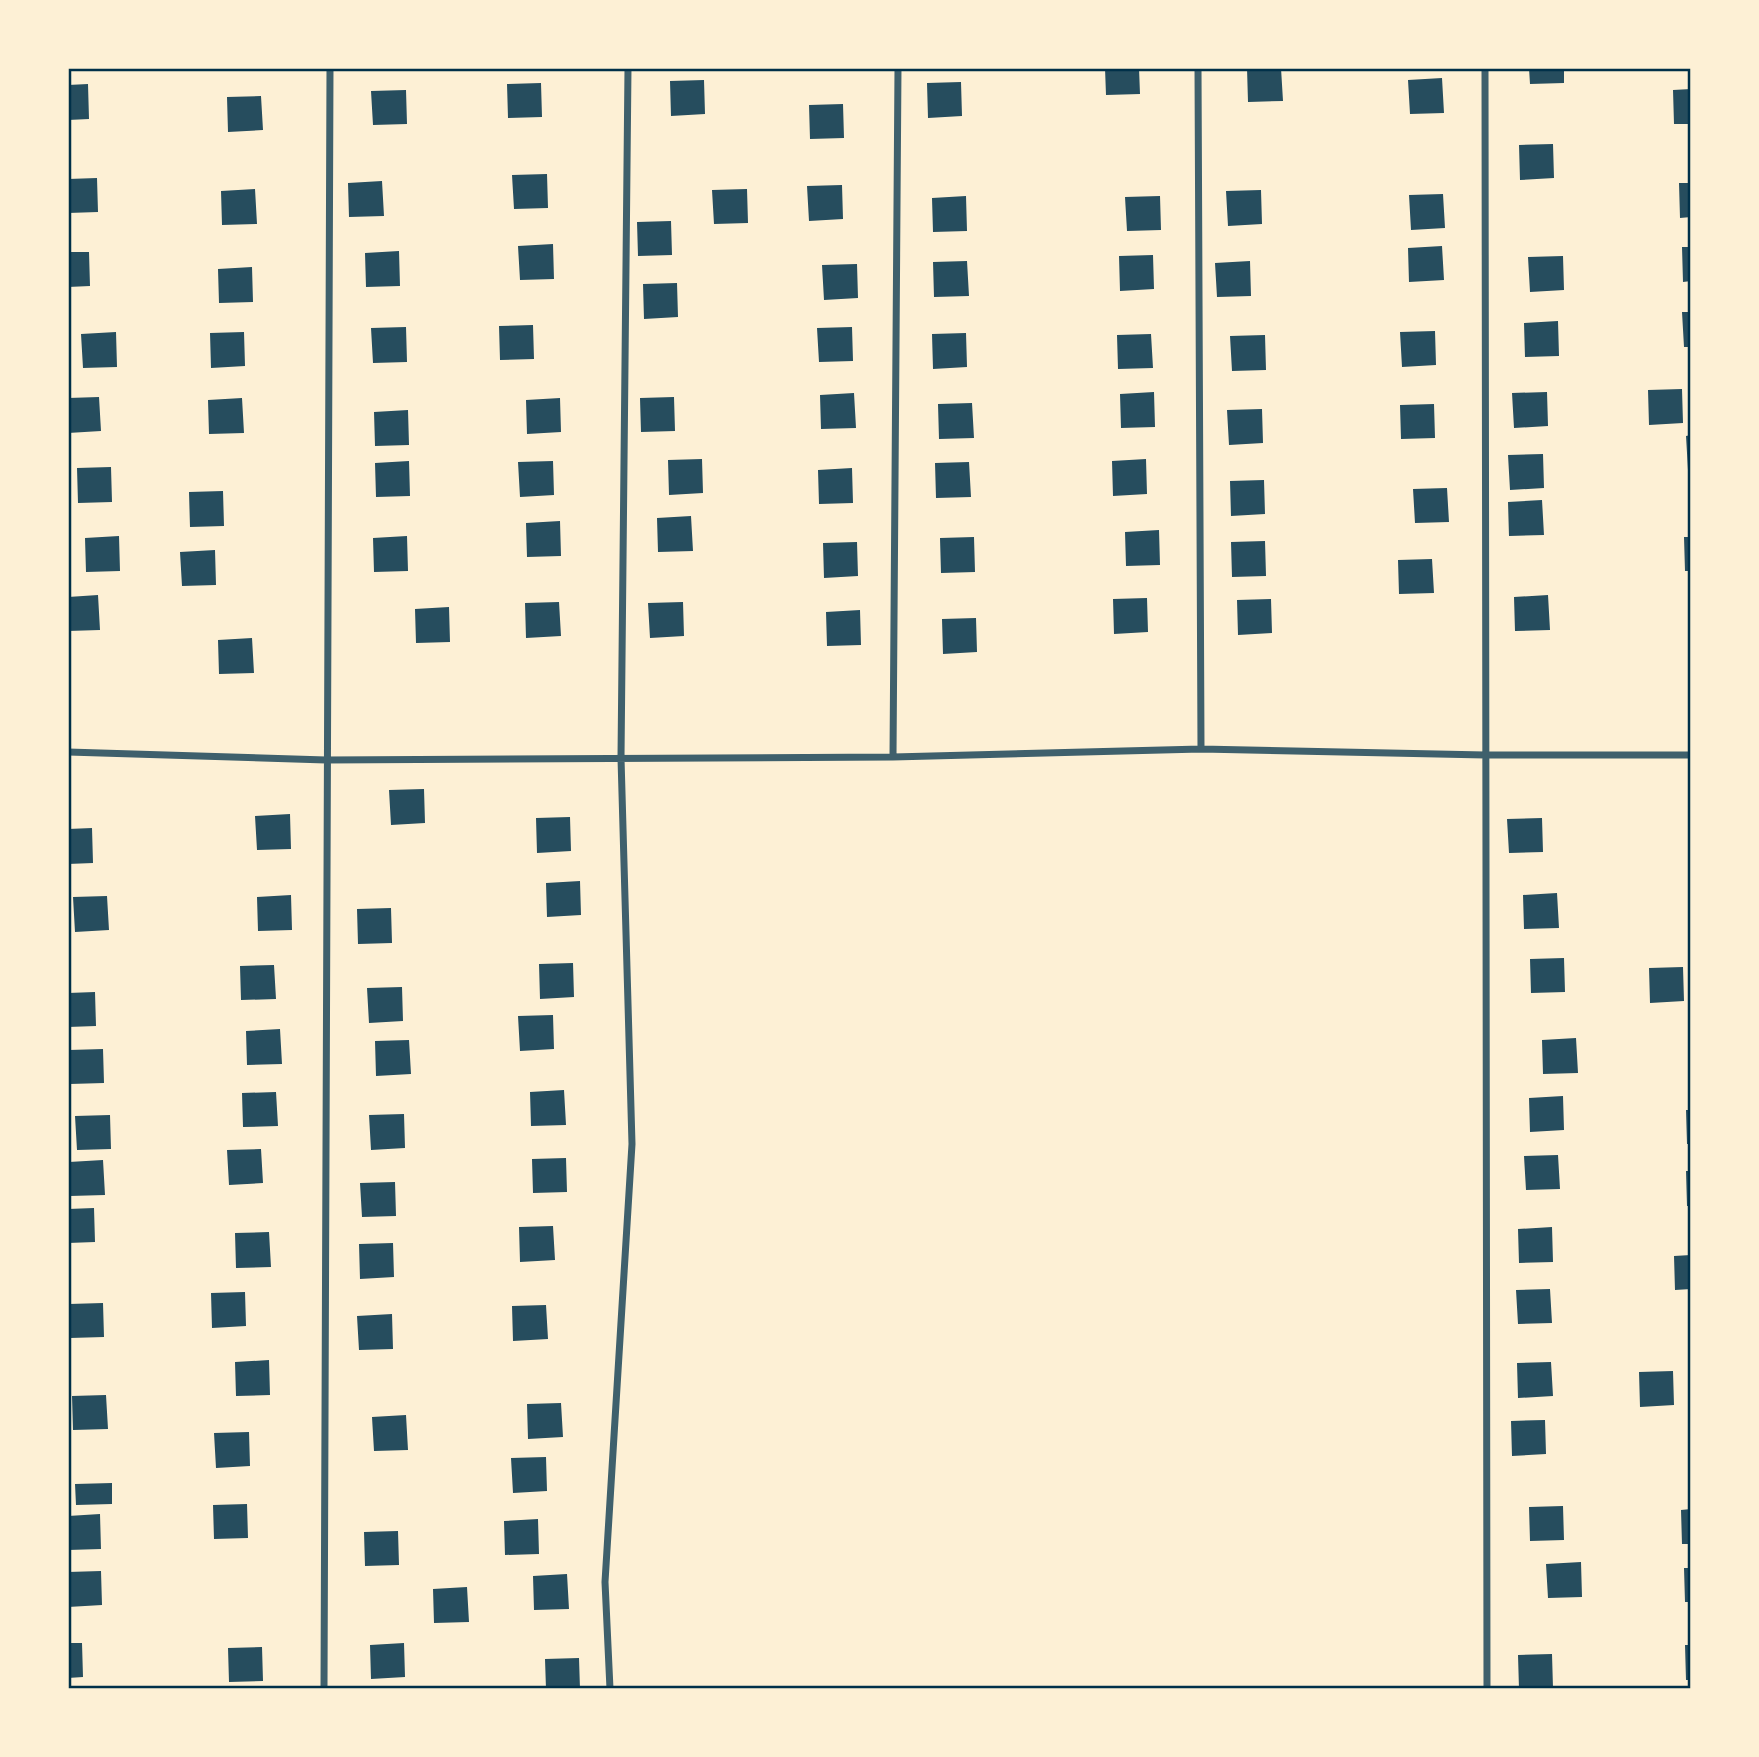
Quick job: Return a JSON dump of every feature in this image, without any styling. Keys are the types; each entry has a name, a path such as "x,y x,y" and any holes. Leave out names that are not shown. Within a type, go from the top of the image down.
{"street":[{"path":"324,1689 330,68"},
{"path":"610,1689 606,1583 632,1143 621,758 628,68"},
{"path":"893,757 898,68"},
{"path":"1198,68 1201,749"},
{"path":"1485,68 1487,1689"},
{"path":"68,752 326,760 893,757 1201,749 1485,755 1691,755"}],"building":[{"path":"1105,68 1139,68 1140,94 1106,95"},
{"path":"1247,68 1281,68 1283,101 1248,102"},
{"path":"1529,68 1564,68 1564,83 1530,84"},
{"path":"1442,78 1444,113 1410,114 1408,80"},
{"path":"704,80 705,114 671,116 670,81"},
{"path":"961,82 962,116 928,118 927,83"},
{"path":"541,83 542,117 508,118 507,84"},
{"path":"88,84 89,119 68,120 68,85"},
{"path":"1691,89 1691,124 1674,124 1673,90"},
{"path":"406,90 407,124 373,125 371,91"},
{"path":"261,96 263,130 228,132 227,97"},
{"path":"843,104 844,138 810,139 809,105"},
{"path":"1553,144 1554,178 1520,180 1519,145"},
{"path":"547,174 548,208 514,209 512,175"},
{"path":"97,178 98,212 68,213 68,179"},
{"path":"382,181 384,216 349,217 348,183"},
{"path":"1679,183 1691,183 1691,217 1680,218"},
{"path":"842,185 843,219 809,221 807,186"},
{"path":"255,189 257,224 222,225 221,191"},
{"path":"747,189 748,223 714,224 712,190"},
{"path":"1261,190 1262,224 1228,226 1226,191"},
{"path":"1443,194 1445,228 1411,230 1409,195"},
{"path":"966,196 967,231 933,232 932,198"},
{"path":"1160,196 1161,230 1127,231 1125,197"},
{"path":"671,221 672,255 638,256 637,222"},
{"path":"553,244 554,279 520,280 518,246"},
{"path":"1442,246 1444,280 1409,282 1408,248"},
{"path":"1682,247 1691,247 1691,281 1683,282"},
{"path":"399,251 400,286 366,287 365,253"},
{"path":"68,252 89,252 90,286 68,287"},
{"path":"1153,255 1154,289 1120,291 1119,256"},
{"path":"1563,256 1564,290 1530,292 1528,257"},
{"path":"967,261 969,296 934,297 933,262"},
{"path":"1250,261 1251,296 1217,297 1215,263"},
{"path":"857,264 858,298 824,300 822,265"},
{"path":"252,267 253,302 219,303 218,269"},
{"path":"677,283 678,317 644,319 643,284"},
{"path":"1682,312 1691,312 1691,347 1684,347"},
{"path":"1558,321 1559,356 1525,357 1524,323"},
{"path":"533,325 534,359 500,360 499,326"},
{"path":"406,327 407,362 373,363 371,328"},
{"path":"852,327 853,361 819,362 817,328"},
{"path":"1435,331 1436,365 1402,367 1400,332"},
{"path":"116,332 117,367 83,368 81,334"},
{"path":"244,332 245,366 211,368 210,333"},
{"path":"966,333 967,367 933,369 932,334"},
{"path":"1151,334 1153,368 1118,369 1117,335"},
{"path":"1265,335 1266,370 1232,371 1230,336"},
{"path":"1682,389 1683,423 1649,425 1648,390"},
{"path":"1154,392 1155,427 1121,428 1120,394"},
{"path":"1547,392 1548,426 1514,428 1512,393"},
{"path":"854,393 856,428 821,429 820,395"},
{"path":"99,397 101,431 68,433 68,398"},
{"path":"674,397 675,431 641,432 640,398"},
{"path":"242,398 244,433 209,434 208,400"},
{"path":"560,398 561,432 527,434 526,400"},
{"path":"972,403 974,438 939,439 938,404"},
{"path":"1434,404 1435,438 1401,439 1400,405"},
{"path":"1262,409 1263,443 1229,445 1227,410"},
{"path":"408,410 409,445 375,446 374,412"},
{"path":"1691,435 1691,470 1688,470 1686,436"},
{"path":"1543,454 1544,488 1510,490 1508,455"},
{"path":"702,459 703,493 669,495 668,460"},
{"path":"1146,459 1147,494 1113,496 1112,461"},
{"path":"409,461 410,496 376,497 375,463"},
{"path":"553,461 554,495 520,497 518,462"},
{"path":"969,462 971,497 936,498 935,463"},
{"path":"111,467 112,502 78,503 77,468"},
{"path":"852,468 853,503 819,504 818,470"},
{"path":"1264,480 1265,514 1231,516 1230,481"},
{"path":"1447,488 1449,522 1415,523 1413,489"},
{"path":"223,491 224,526 190,527 189,492"},
{"path":"1542,500 1544,535 1509,536 1508,502"},
{"path":"691,516 693,551 658,552 657,518"},
{"path":"560,521 561,556 527,557 526,523"},
{"path":"1159,530 1160,565 1126,566 1125,532"},
{"path":"119,536 120,571 86,572 85,538"},
{"path":"407,536 408,571 374,572 373,538"},
{"path":"974,537 975,572 941,573 940,538"},
{"path":"1684,537 1691,537 1691,571 1685,571"},
{"path":"1265,541 1266,576 1232,577 1231,542"},
{"path":"857,542 858,576 824,578 823,543"},
{"path":"215,550 216,585 182,586 180,552"},
{"path":"1432,559 1434,593 1399,594 1398,560"},
{"path":"98,595 100,630 68,631 68,597"},
{"path":"1548,595 1550,630 1515,631 1514,597"},
{"path":"1147,598 1148,632 1114,634 1113,599"},
{"path":"1271,599 1272,633 1238,635 1237,600"},
{"path":"559,602 561,636 526,638 525,603"},
{"path":"683,602 684,636 650,638 648,603"},
{"path":"449,607 450,642 416,643 415,609"},
{"path":"860,610 861,645 827,646 826,612"},
{"path":"976,618 977,652 943,654 942,619"},
{"path":"252,638 254,673 219,674 218,640"},
{"path":"424,789 425,823 391,825 389,790"},
{"path":"290,814 291,849 257,850 255,816"},
{"path":"570,817 571,851 537,853 536,818"},
{"path":"1542,818 1543,852 1509,853 1507,819"},
{"path":"92,828 93,863 68,864 68,829"},
{"path":"580,881 581,915 547,917 546,883"},
{"path":"1557,893 1559,928 1524,929 1523,895"},
{"path":"291,895 292,930 258,931 257,897"},
{"path":"107,896 109,930 75,932 73,897"},
{"path":"391,908 392,943 358,944 357,909"},
{"path":"1564,958 1565,992 1531,993 1530,959"},
{"path":"573,963 574,997 540,999 539,964"},
{"path":"274,965 276,999 241,1000 240,966"},
{"path":"1683,967 1684,1001 1650,1003 1649,968"},
{"path":"402,987 403,1021 369,1023 367,988"},
{"path":"95,992 96,1026 68,1027 68,993"},
{"path":"553,1015 554,1049 520,1051 518,1016"},
{"path":"280,1029 282,1064 247,1065 246,1031"},
{"path":"1576,1038 1578,1073 1543,1074 1542,1040"},
{"path":"409,1040 411,1074 376,1076 375,1041"},
{"path":"103,1049 104,1083 70,1084 69,1050"},
{"path":"564,1090 566,1125 531,1126 530,1092"},
{"path":"276,1092 278,1126 243,1127 242,1093"},
{"path":"1563,1096 1564,1130 1530,1132 1529,1098"},
{"path":"1686,1110 1691,1110 1691,1144 1687,1144"},
{"path":"404,1114 405,1148 371,1150 369,1115"},
{"path":"110,1115 111,1149 77,1150 75,1116"},
{"path":"261,1149 263,1183 229,1185 227,1150"},
{"path":"1558,1155 1560,1189 1526,1190 1524,1156"},
{"path":"566,1158 567,1192 533,1193 532,1159"},
{"path":"103,1160 105,1195 70,1196 69,1162"},
{"path":"1686,1171 1691,1171 1691,1206 1687,1206"},
{"path":"395,1182 396,1216 362,1217 360,1183"},
{"path":"94,1208 95,1242 68,1243 68,1209"},
{"path":"553,1226 555,1260 520,1262 519,1227"},
{"path":"1552,1227 1553,1262 1519,1263 1518,1229"},
{"path":"269,1232 271,1267 236,1268 235,1233"},
{"path":"393,1243 394,1277 360,1279 359,1244"},
{"path":"1691,1255 1691,1289 1675,1290 1674,1256"},
{"path":"1550,1289 1552,1323 1518,1324 1516,1290"},
{"path":"245,1292 246,1326 212,1328 211,1293"},
{"path":"103,1303 104,1337 70,1338 69,1304"},
{"path":"546,1305 548,1339 513,1341 512,1306"},
{"path":"392,1314 393,1349 359,1350 357,1316"},
{"path":"269,1360 270,1395 236,1396 235,1362"},
{"path":"1551,1362 1553,1396 1518,1398 1517,1363"},
{"path":"1673,1371 1674,1405 1640,1407 1639,1372"},
{"path":"106,1395 108,1429 73,1430 72,1396"},
{"path":"561,1403 563,1437 528,1439 527,1404"},
{"path":"406,1415 408,1450 374,1451 372,1417"},
{"path":"1545,1420 1546,1454 1512,1456 1511,1421"},
{"path":"249,1432 250,1466 216,1468 214,1433"},
{"path":"546,1457 547,1491 513,1493 511,1458"},
{"path":"112,1483 112,1504 76,1505 75,1484"},
{"path":"247,1504 248,1538 214,1539 213,1505"},
{"path":"1563,1506 1564,1540 1530,1541 1529,1507"},
{"path":"1691,1509 1691,1544 1682,1544 1681,1510"},
{"path":"100,1514 101,1549 68,1550 68,1516"},
{"path":"538,1519 539,1554 505,1555 504,1521"},
{"path":"398,1531 399,1565 365,1566 364,1532"},
{"path":"1581,1562 1582,1597 1548,1598 1546,1564"},
{"path":"1684,1568 1691,1568 1691,1602 1685,1602"},
{"path":"101,1571 102,1605 68,1607 68,1572"},
{"path":"567,1574 569,1609 534,1610 533,1576"},
{"path":"467,1587 469,1622 434,1623 433,1589"},
{"path":"68,1643 82,1643 83,1677 68,1678"},
{"path":"404,1643 405,1677 371,1679 370,1645"},
{"path":"1685,1645 1691,1645 1691,1680 1686,1680"},
{"path":"262,1647 263,1681 229,1682 228,1648"},
{"path":"1552,1654 1553,1688 1519,1689 1518,1655"},
{"path":"579,1658 580,1689 546,1689 545,1659"}]}
